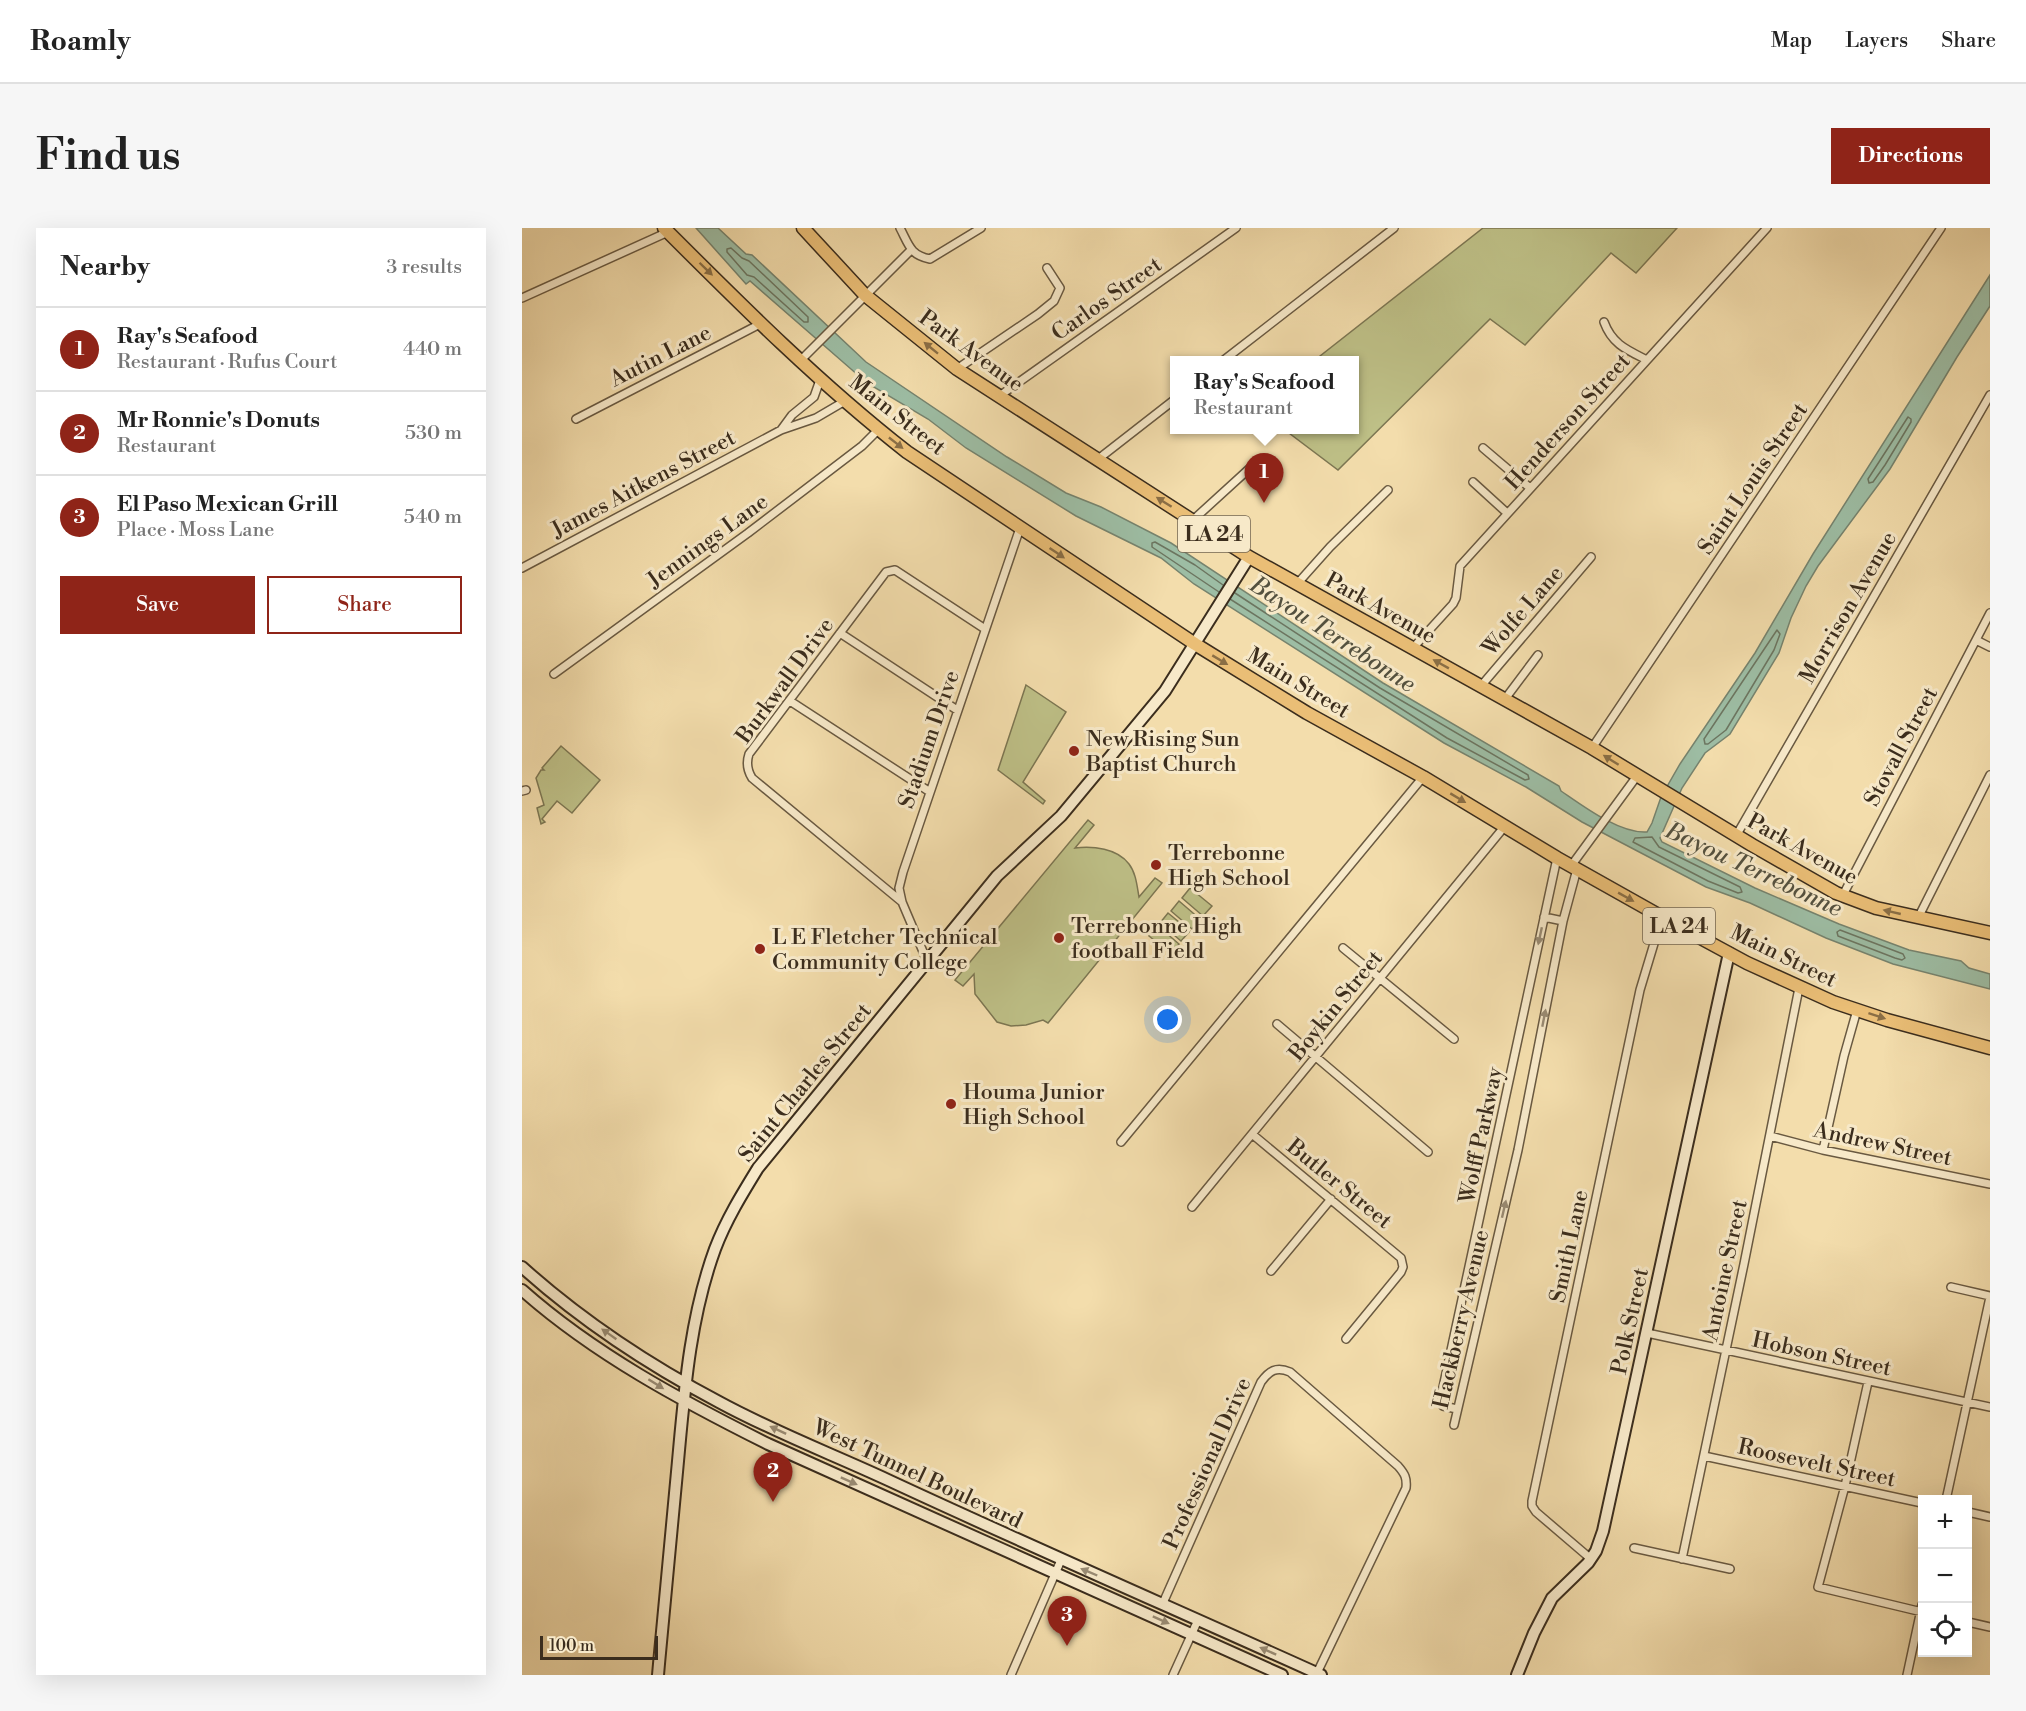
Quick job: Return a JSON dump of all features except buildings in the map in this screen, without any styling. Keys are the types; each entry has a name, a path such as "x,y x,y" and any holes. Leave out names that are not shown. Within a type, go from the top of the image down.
{"main road":[{"name":"Park Avenue","path":"803,228 865,295 957,369 1249,557 1592,748 1736,836 1843,895 1876,908 1990,933"},
{"name":"Main Street","path":"666,230 820,380 907,452 1195,644 1307,713 1423,777 1574,868 1729,953 1799,988 1857,1010 1990,1048"}],"street":[{"path":"900,228 911,250 919,257 930,259 981,228"},
{"name":"Carlos Street","path":"998,397 1236,228"},
{"path":"1229,356 1394,228"},
{"name":"Henderson Street","path":"1412,649 1453,604 1456,598 1460,566 1767,228"},
{"name":"Saint Louis Street","path":"1592,748 1941,228"},
{"path":"522,298 666,230"},
{"path":"800,361 911,250"},
{"path":"957,369 1054,301 1060,288 1047,268"},
{"path":"1605,321 1609,335 1627,351 1647,360"},
{"name":"Autin Lane","path":"576,419 762,323"},
{"name":"James Aitkens Street","path":"781,430 792,415 814,397 820,380"},
{"name":"Morrison Avenue","path":"1736,836 1990,395"},
{"name":"James Aitkens Street","path":"522,568 781,430 816,418 845,401"},
{"path":"1097,460 1170,403"},
{"name":"Jennings Lane","path":"554,674 748,533 862,446 879,429"},
{"path":"1483,448 1530,488"},
{"path":"1193,520 1250,468"},
{"path":"1473,482 1508,513"},
{"path":"1298,584 1329,547 1388,490"},
{"name":"Stadium Drive","path":"927,961 902,902 900,888 903,872 1020,528"},
{"name":"Saint Charles Street","path":"658,1675 691,1342 704,1282 716,1247 734,1209 758,1168 998,876 1014,858 1061,816 1166,692 1249,557"},
{"name":"Wolfe Lane","path":"1481,686 1591,557"},
{"name":"Burkwall Drive","path":"902,902 752,778 748,772 747,760 749,754 886,572 895,570 984,629"},
{"name":"Stovall Street","path":"1843,895 1990,613"},
{"path":"840,633 957,710"},
{"path":"1976,640 1990,647"},
{"path":"1505,699 1538,655"},
{"path":"789,701 930,792"},
{"path":"1918,918 1990,775"},
{"name":"Hackberry Avenue","path":"1454,1425 1518,1150 1574,868 1592,837 1638,776"},
{"path":"1121,1142 1423,777"},
{"name":"Boykin Street","path":"1192,1207 1505,826"},
{"name":"Wolff Parkway","path":"1457,1409 1443,1406 1442,1392 1557,858"},
{"path":"1544,917 1563,921"},
{"name":"Smith Lane","path":"1591,1559 1536,1512 1532,1501 1641,990 1662,917"},
{"path":"1343,948 1454,1039"},
{"name":"Polk Street","path":"1517,1675 1534,1633 1552,1598 1591,1559 1603,1531 1729,953"},
{"name":"Antoine Street","path":"1682,1559 1799,988"},
{"path":"1823,1150 1857,1010"},
{"path":"1277,1024 1428,1152"},
{"name":"Butler Street","path":"1252,1134 1396,1252 1403,1262 1401,1272 1346,1339"},
{"name":"Andrew Street","path":"1770,1136 1823,1150 1990,1184"},
{"path":"1271,1271 1330,1199"},
{"name":"West Tunnel Boulevard","path":"522,1267 581,1315 618,1341 733,1409 1061,1560 1163,1603 1319,1674"},
{"path":"1947,1495 1990,1297 1951,1287"},
{"name":"West Tunnel Boulevard","path":"522,1290 573,1331 684,1400 768,1444 1282,1675"},
{"name":"Hobson Street","path":"1647,1333 1990,1407"},
{"name":"Professional Drive","path":"1163,1603 1261,1382 1272,1370 1283,1369 1290,1372 1398,1466 1405,1474 1407,1481 1319,1674"},
{"path":"1868,1382 1845,1486 1818,1587 1918,1609"},
{"name":"Roosevelt Street","path":"1704,1456 1918,1502"},
{"path":"1972,1513 1990,1517"},
{"path":"1634,1548 1730,1569"},
{"path":"1011,1675 1061,1560"},
{"path":"1173,1675 1198,1620"},
{"path":"1972,1623 1990,1626"},
{"path":"1907,1675 1918,1627"}],"shaded area":[{"path":"1483,228 1677,228 1636,273 1611,253 1525,345 1490,319 1338,470 1290,434 1359,434 1359,356 1320,356"},
{"path":"1026,685 1066,712 1023,782 1045,801 1043,804 998,770"},
{"path":"561,746 600,780 572,813 557,801 542,819 545,822 541,824 537,808 544,805 536,778"},
{"path":"1088,820 1094,825 1075,848 1104,849 1118,854 1133,871 1139,897 1155,878 1162,883 1048,1023 1043,1020 1011,1026 997,1022 975,994 974,974 963,986 955,980"},
{"path":"1190,888 1212,906 1203,916 1182,898"},
{"path":"1179,901 1200,919 1192,929 1171,911"},
{"path":"1168,913 1190,931 1181,941 1160,923"},
{"path":"1158,926 1179,944 1171,954 1149,936"}],"water":[{"path":"696,228 718,228 746,254 752,255 866,362 1007,457 1066,493 1101,507 1171,543 1383,683 1559,786 1561,791 1602,818 1625,829 1647,832 1661,797 1680,764 1755,653 1813,554 1990,275 1990,306 1890,469 1818,566 1791,618 1779,653 1730,734 1705,753 1682,788 1660,838 1662,842 1755,888 1839,924 1909,950 1961,961 1969,968 1990,974 1990,989 1893,964 1826,938 1750,903 1706,887 1582,822 1526,787 1444,743 1194,584 1161,558 1076,516 966,448 928,419 867,383 750,281 746,284"}],"place":[{"name":"Ray's Seafood","path":"1264,503"},
{"name":"New Rising Sun Baptist Church","path":"1074,751"},
{"name":"Terrebonne High School","path":"1156,865"},
{"name":"Terrebonne High football Field","path":"1059,938"},
{"name":"L E Fletcher Technical Community College","path":"760,949"},
{"name":"Houma Junior High School","path":"951,1104"},
{"name":"Mr Ronnie's Donuts","path":"773,1502"},
{"name":"El Paso Mexican Grill","path":"1067,1646"}],"water label":[{"name":"Bayou Terrebonne","path":"1333,634"},
{"name":"Bayou Terrebonne","path":"1754,869"}]}
